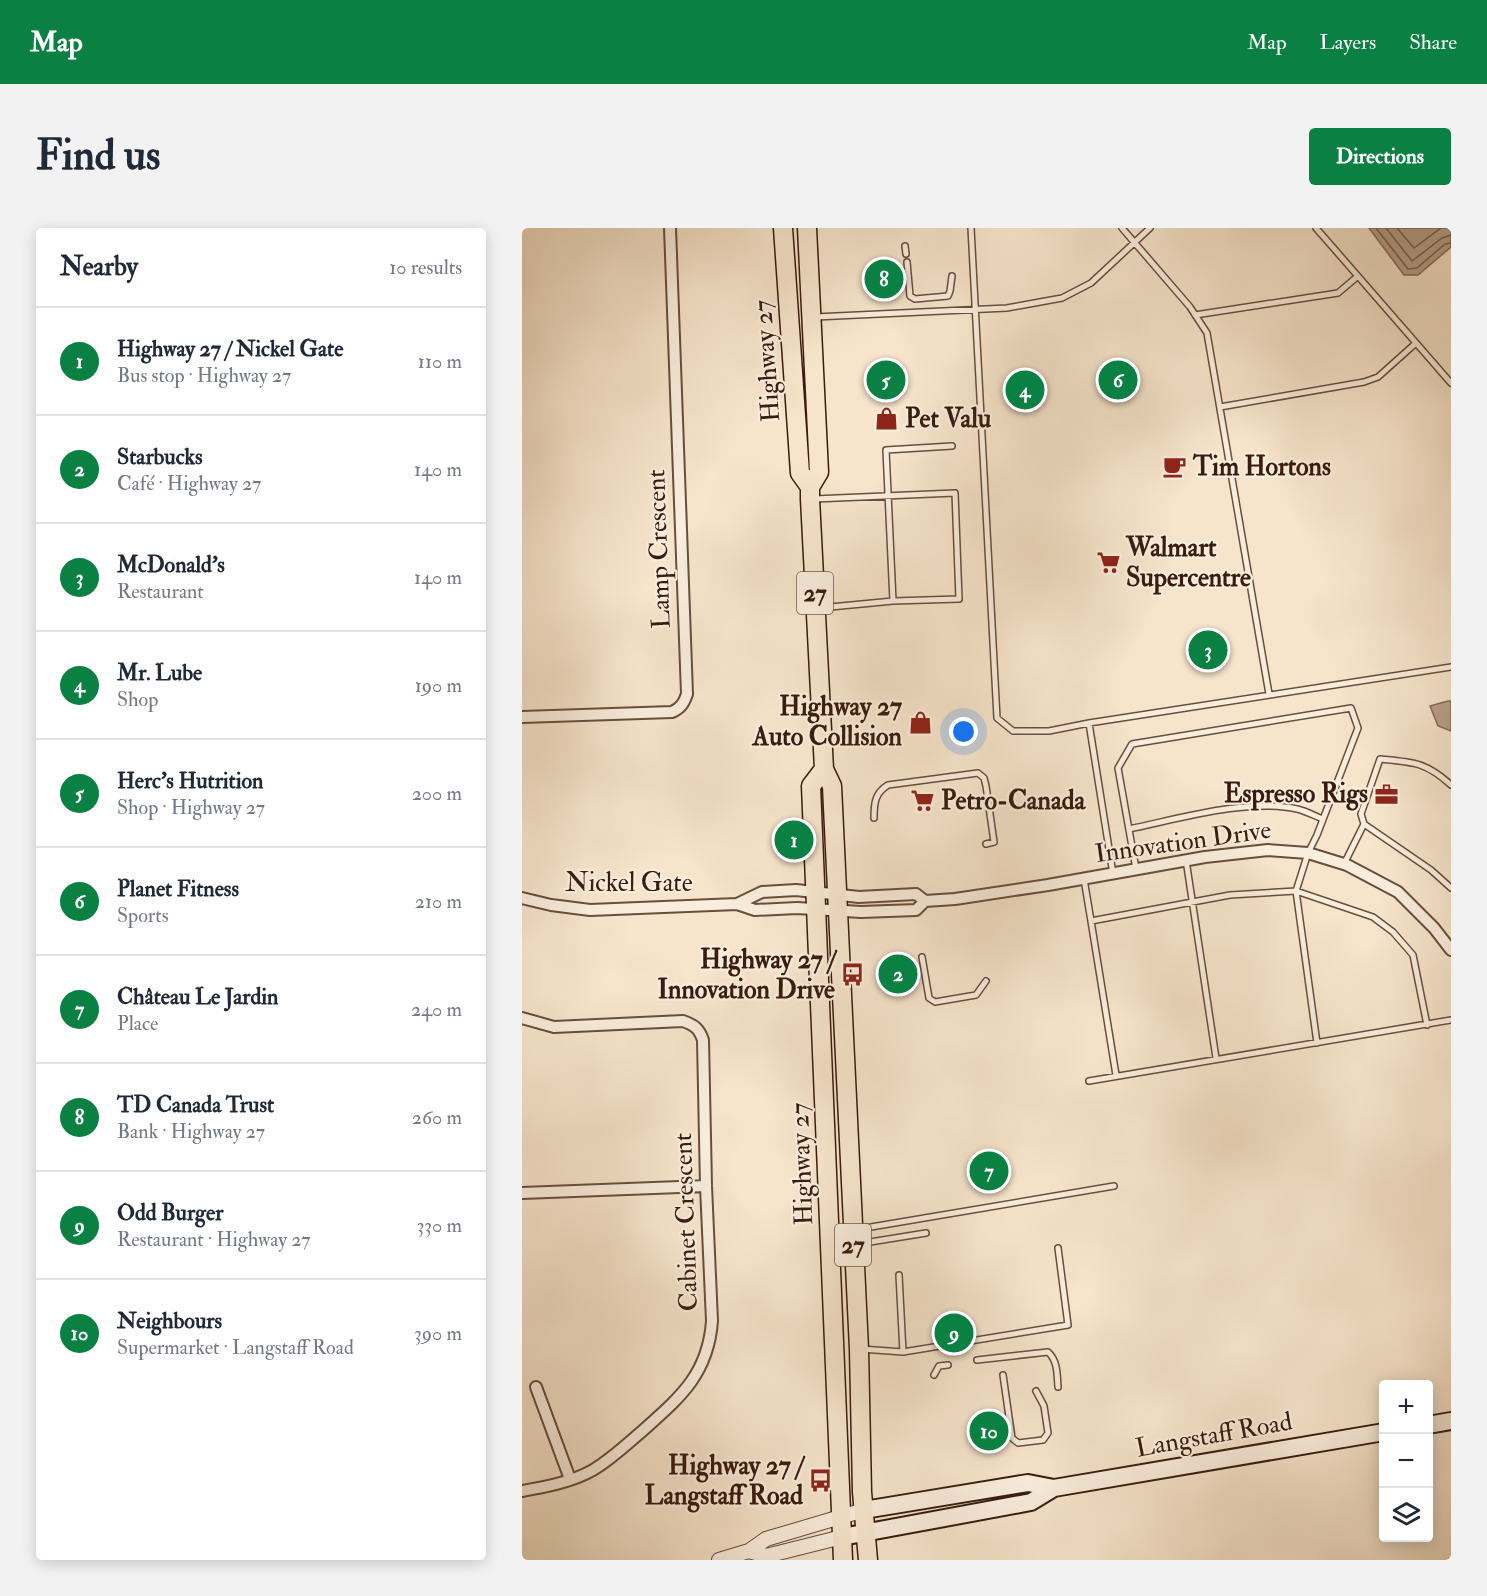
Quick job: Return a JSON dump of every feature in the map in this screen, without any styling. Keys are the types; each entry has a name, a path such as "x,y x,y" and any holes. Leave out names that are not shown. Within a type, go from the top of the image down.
{"main road":[{"name":"Highway 27","path":"783,228 800,473 810,493 824,770 832,786 868,1560"},
{"name":"Highway 27","path":"807,228 819,472 810,493"},
{"name":"Highway 27","path":"824,770 811,786 843,1560"},
{"path":"1433,1424 1451,1421"},
{"name":"Langstaff Road","path":"864,1510 1028,1483 1054,1488 1379,1433"},
{"name":"Langstaff Road","path":"842,1537 1031,1502 1054,1488"}],"street":[{"name":"Lamp Crescent","path":"522,717 672,712 684,703 687,694 670,228"},
{"name":"Innovation Drive","path":"838,903 859,897 915,894 925,901 955,899 1186,860 1268,849 1308,853 1344,864 1398,892 1434,927 1451,950"},
{"name":"Nickel Gate","path":"737,904 762,892 796,890 816,901"},
{"name":"Nickel Gate","path":"522,898 573,909 590,910 737,904 754,910 816,901 838,903"},
{"name":"Innovation Drive","path":"816,901 838,903 861,912 916,910 925,901"},
{"name":"Cabinet Crescent","path":"522,1018 554,1027 683,1021 700,1030 703,1040 712,1321 711,1338 702,1366 685,1391 659,1416 611,1458 592,1471 522,1491"},
{"path":"522,1193 706,1186"},
{"path":"536,1387 570,1479"},
{"name":"Langstaff Road","path":"719,1560 749,1551 766,1539 864,1510"},
{"name":"Langstaff Road","path":"749,1551 766,1556 842,1537"}],"lane":[{"path":"971,228 997,718 1013,731 1049,731 1269,694 1451,667"},
{"path":"1122,228 1196,315 1207,333 1269,694"},
{"path":"810,317 1007,308 1062,298 1091,283 1150,228"},
{"path":"1316,228 1451,383"},
{"path":"905,246 906,254"},
{"path":"907,262 910,296 915,299 948,296 952,276"},
{"path":"1196,315 1338,294 1358,276"},
{"path":"1220,406 1364,382 1378,377 1416,343"},
{"path":"893,601 886,450 952,446"},
{"path":"810,493 889,495 955,493 959,598 816,608"},
{"path":"1136,869 1118,768 1132,744 1351,708 1358,728 1308,853 1296,891 1317,1042"},
{"path":"1089,723 1113,874"},
{"path":"1451,785 1438,773 1417,762 1380,759 1361,814 1364,824 1431,870 1451,888"},
{"path":"874,818 874,802 880,790 888,785 978,772 984,778 994,842 986,844"},
{"path":"1128,829 1224,811 1265,806 1298,809 1323,819"},
{"path":"1344,864 1364,824"},
{"path":"1186,860 1216,1058"},
{"path":"1084,879 1116,1075"},
{"path":"1091,921 1230,895 1296,891 1373,917 1393,932 1413,955 1427,1025"},
{"path":"922,957 926,990 929,998 935,1002 976,995 986,981"},
{"path":"1089,1081 1451,1020"},
{"path":"831,1240 852,1238 1114,1186"},
{"path":"831,1240 926,1233"},
{"path":"859,1349 903,1352 1068,1325 1058,1248"},
{"path":"899,1275 903,1352"},
{"path":"977,1360 1048,1352 1053,1356 1056,1364 1059,1387"},
{"path":"934,1375 939,1366 948,1365"},
{"path":"1003,1375 1012,1438 1018,1443 1043,1440 1048,1433 1044,1406 1036,1390"}],"water":[{"path":"1369,228 1451,228 1451,247 1418,275 1404,275"},
{"path":"1451,701 1451,731 1438,726 1430,706"}],"place":[{"name":"TD Canada Trust","path":"884,279"},
{"name":"Herc's Hutrition","path":"886,380"},
{"name":"Planet Fitness","path":"1118,380"},
{"name":"Mr. Lube","path":"1025,390"},
{"name":"Pet Valu","path":"887,419"},
{"name":"Tim Hortons","path":"1175,467"},
{"name":"Walmart Supercentre","path":"1108,563"},
{"name":"McDonald's","path":"1208,650"},
{"name":"Highway 27 Auto Collision","path":"920,722"},
{"name":"Espresso Rigs","path":"1386,794"},
{"name":"Petro-Canada","path":"923,801"},
{"name":"Highway 27 / Nickel Gate","path":"794,840"},
{"name":"Starbucks","path":"898,974"},
{"name":"Highway 27 / Innovation Drive","path":"853,975"},
{"name":"Château Le Jardin","path":"989,1171"},
{"name":"Odd Burger","path":"954,1333"},
{"name":"Neighbours","path":"989,1431"},
{"name":"Highway 27 / Langstaff Road","path":"821,1481"}]}
